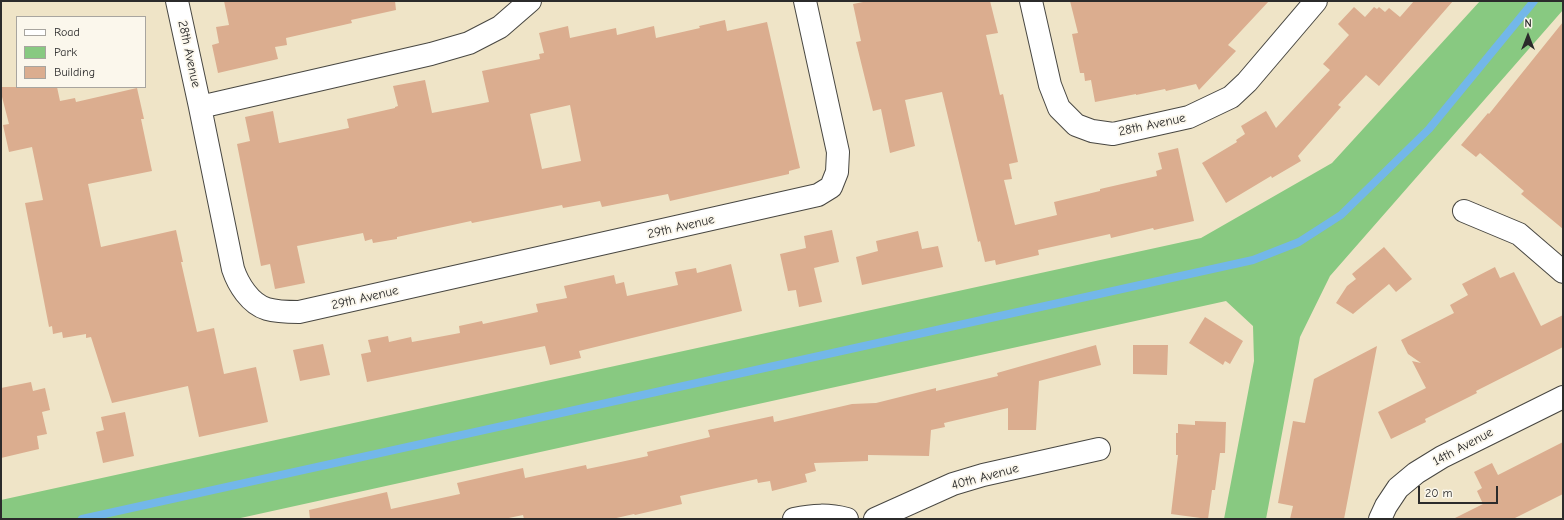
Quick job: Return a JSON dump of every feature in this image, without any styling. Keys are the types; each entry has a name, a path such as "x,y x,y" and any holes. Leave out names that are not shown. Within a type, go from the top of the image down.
{"street":[{"name":"28th Avenue","path":"177,1 200,107"},
{"path":"200,107 431,54 469,43 500,26 530,1"},
{"name":"29th Avenue","path":"200,107 233,269 237,280 247,294 266,309 282,312 299,312 818,195 831,187 837,172 838,152 805,1"},
{"name":"28th Avenue","path":"1031,1 1050,85 1059,108 1076,125 1092,131 1113,134 1189,117 1231,97 1247,82 1316,1"},
{"path":"1464,211 1519,234 1563,272"},
{"name":"14th Avenue","path":"1380,519 1386,506 1398,488 1416,473 1442,457 1563,396"},
{"name":"40th Avenue","path":"875,519 954,484 1099,449"},
{"path":"794,519 814,515 826,515 847,519"}],"green space":[{"path":"1480,1 1563,1 1563,10 1330,276 1300,337 1266,519 1224,519 1254,361 1253,326 1226,301 236,519 1,519 1,500 1201,238 1332,163"}],"building":[{"path":"224,1 395,1 396,10 351,20 352,23 286,38 287,45 275,47 278,59 218,73 212,45 219,43 216,27 229,25"},
{"path":"868,1 990,1 998,33 986,35 1000,95 1003,94 1018,162 1009,164 1012,179 1004,180 1015,225 1057,215 1054,202 1100,191 1100,189 1157,176 1156,171 1162,169 1158,153 1178,148 1194,221 1154,230 1153,228 1111,238 1110,234 1038,250 1039,255 996,265 995,260 985,262 980,241 978,242 942,92 905,100 915,146 890,153 881,109 873,111 856,42 861,41 853,4"},
{"path":"1070,1 1269,1 1228,45 1236,51 1199,90 1196,84 1166,91 1165,89 1095,102 1091,80 1085,81 1084,73 1080,73 1072,34 1078,33"},
{"path":"1414,1 1453,1 1379,86 1366,75 1338,105 1341,107 1298,156 1301,161 1272,178 1271,176 1226,203 1202,163 1237,142 1236,140 1245,134 1241,126 1266,111 1276,128 1330,70 1323,64 1349,35 1338,24 1354,7 1365,17 1374,7 1377,9 1379,7 1385,12 1389,8 1400,17"},
{"path":"725,20 727,31 767,22 800,168 789,171 789,174 670,201 668,194 602,207 600,201 563,208 562,205 472,223 471,221 397,237 397,239 373,243 372,239 365,241 363,233 297,246 305,283 275,289 270,264 261,266 237,144 250,141 245,117 273,111 279,143 349,128 347,119 395,108 398,106 393,86 425,80 432,113 489,102 482,71 540,59 539,54 544,53 539,33 568,26 570,38 616,28 617,35 654,26 656,38 700,28 699,26","holes":["570,105 581,161 542,169 530,114"]},
{"path":"1563,22 1563,229 1521,194 1524,191 1480,153 1476,157 1461,145 1488,113 1489,114"},
{"path":"1,87 57,88 60,101 75,98 76,102 137,88 144,119 141,119 152,171 88,184 101,247 176,230 183,262 181,262 197,332 214,328 224,374 256,367 268,422 199,437 188,386 112,403 91,337 86,338 86,334 63,338 62,332 53,334 52,326 49,327 25,203 43,200 32,147 9,152 3,125 9,124 1,93"},
{"path":"832,230 839,262 814,268 822,302 799,307 796,290 788,291 780,254 806,248 804,236"},
{"path":"918,231 922,249 938,246 943,267 862,285 856,257 878,251 876,241"},
{"path":"1384,247 1412,279 1396,292 1389,284 1353,314 1336,303 1347,286 1356,279 1352,274"},
{"path":"731,264 742,311 579,351 581,358 550,365 545,346 367,382 361,354 371,352 368,340 388,336 389,342 411,337 412,342 460,333 459,326 482,321 483,324 538,312 536,304 567,298 564,286 614,275 616,284 624,282 627,296 678,285 675,272 696,268 697,273"},
{"path":"1495,267 1500,278 1514,272 1541,326 1563,315 1563,347 1476,391 1477,393 1425,419 1426,422 1391,439 1378,412 1426,388 1412,361 1421,363 1408,354 1401,340 1454,313 1450,305 1468,295 1462,284"},
{"path":"1205,317 1243,341 1230,364 1225,361 1223,365 1189,343"},
{"path":"323,344 330,375 300,381 293,350"},
{"path":"1096,345 1101,365 1039,381 1036,430 1008,430 1008,408 944,423 945,427 931,430 929,456 868,455 868,461 814,463 816,471 805,474 807,482 772,491 770,481 758,483 757,479 680,496 682,504 612,519 524,519 523,515 504,519 310,519 309,510 387,492 391,509 460,494 457,483 523,468 525,478 586,465 587,469 648,456 647,452 710,437 708,430 773,416 774,422 852,404 876,403 936,388 936,391 998,376 997,373"},
{"path":"1133,345 1168,345 1167,375 1133,374"},
{"path":"1377,346 1344,519 1290,519 1293,506 1278,503 1293,421 1305,423 1314,379"},
{"path":"31,382 33,391 45,388 50,410 42,412 47,434 37,436 39,449 1,458 1,388"},
{"path":"125,412 134,456 103,463 96,432 104,430 101,417"},
{"path":"1195,421 1226,422 1225,453 1220,453 1215,490 1212,490 1208,519 1171,514 1178,455 1176,455 1176,433 1178,433 1178,424 1195,425"},
{"path":"1563,442 1563,494 1513,519 1453,519 1483,504 1477,491 1482,488 1474,472 1492,463 1498,475"}],"waterway":[{"path":"82,519 1253,260 1299,242 1341,215 1429,129 1534,1"}]}
